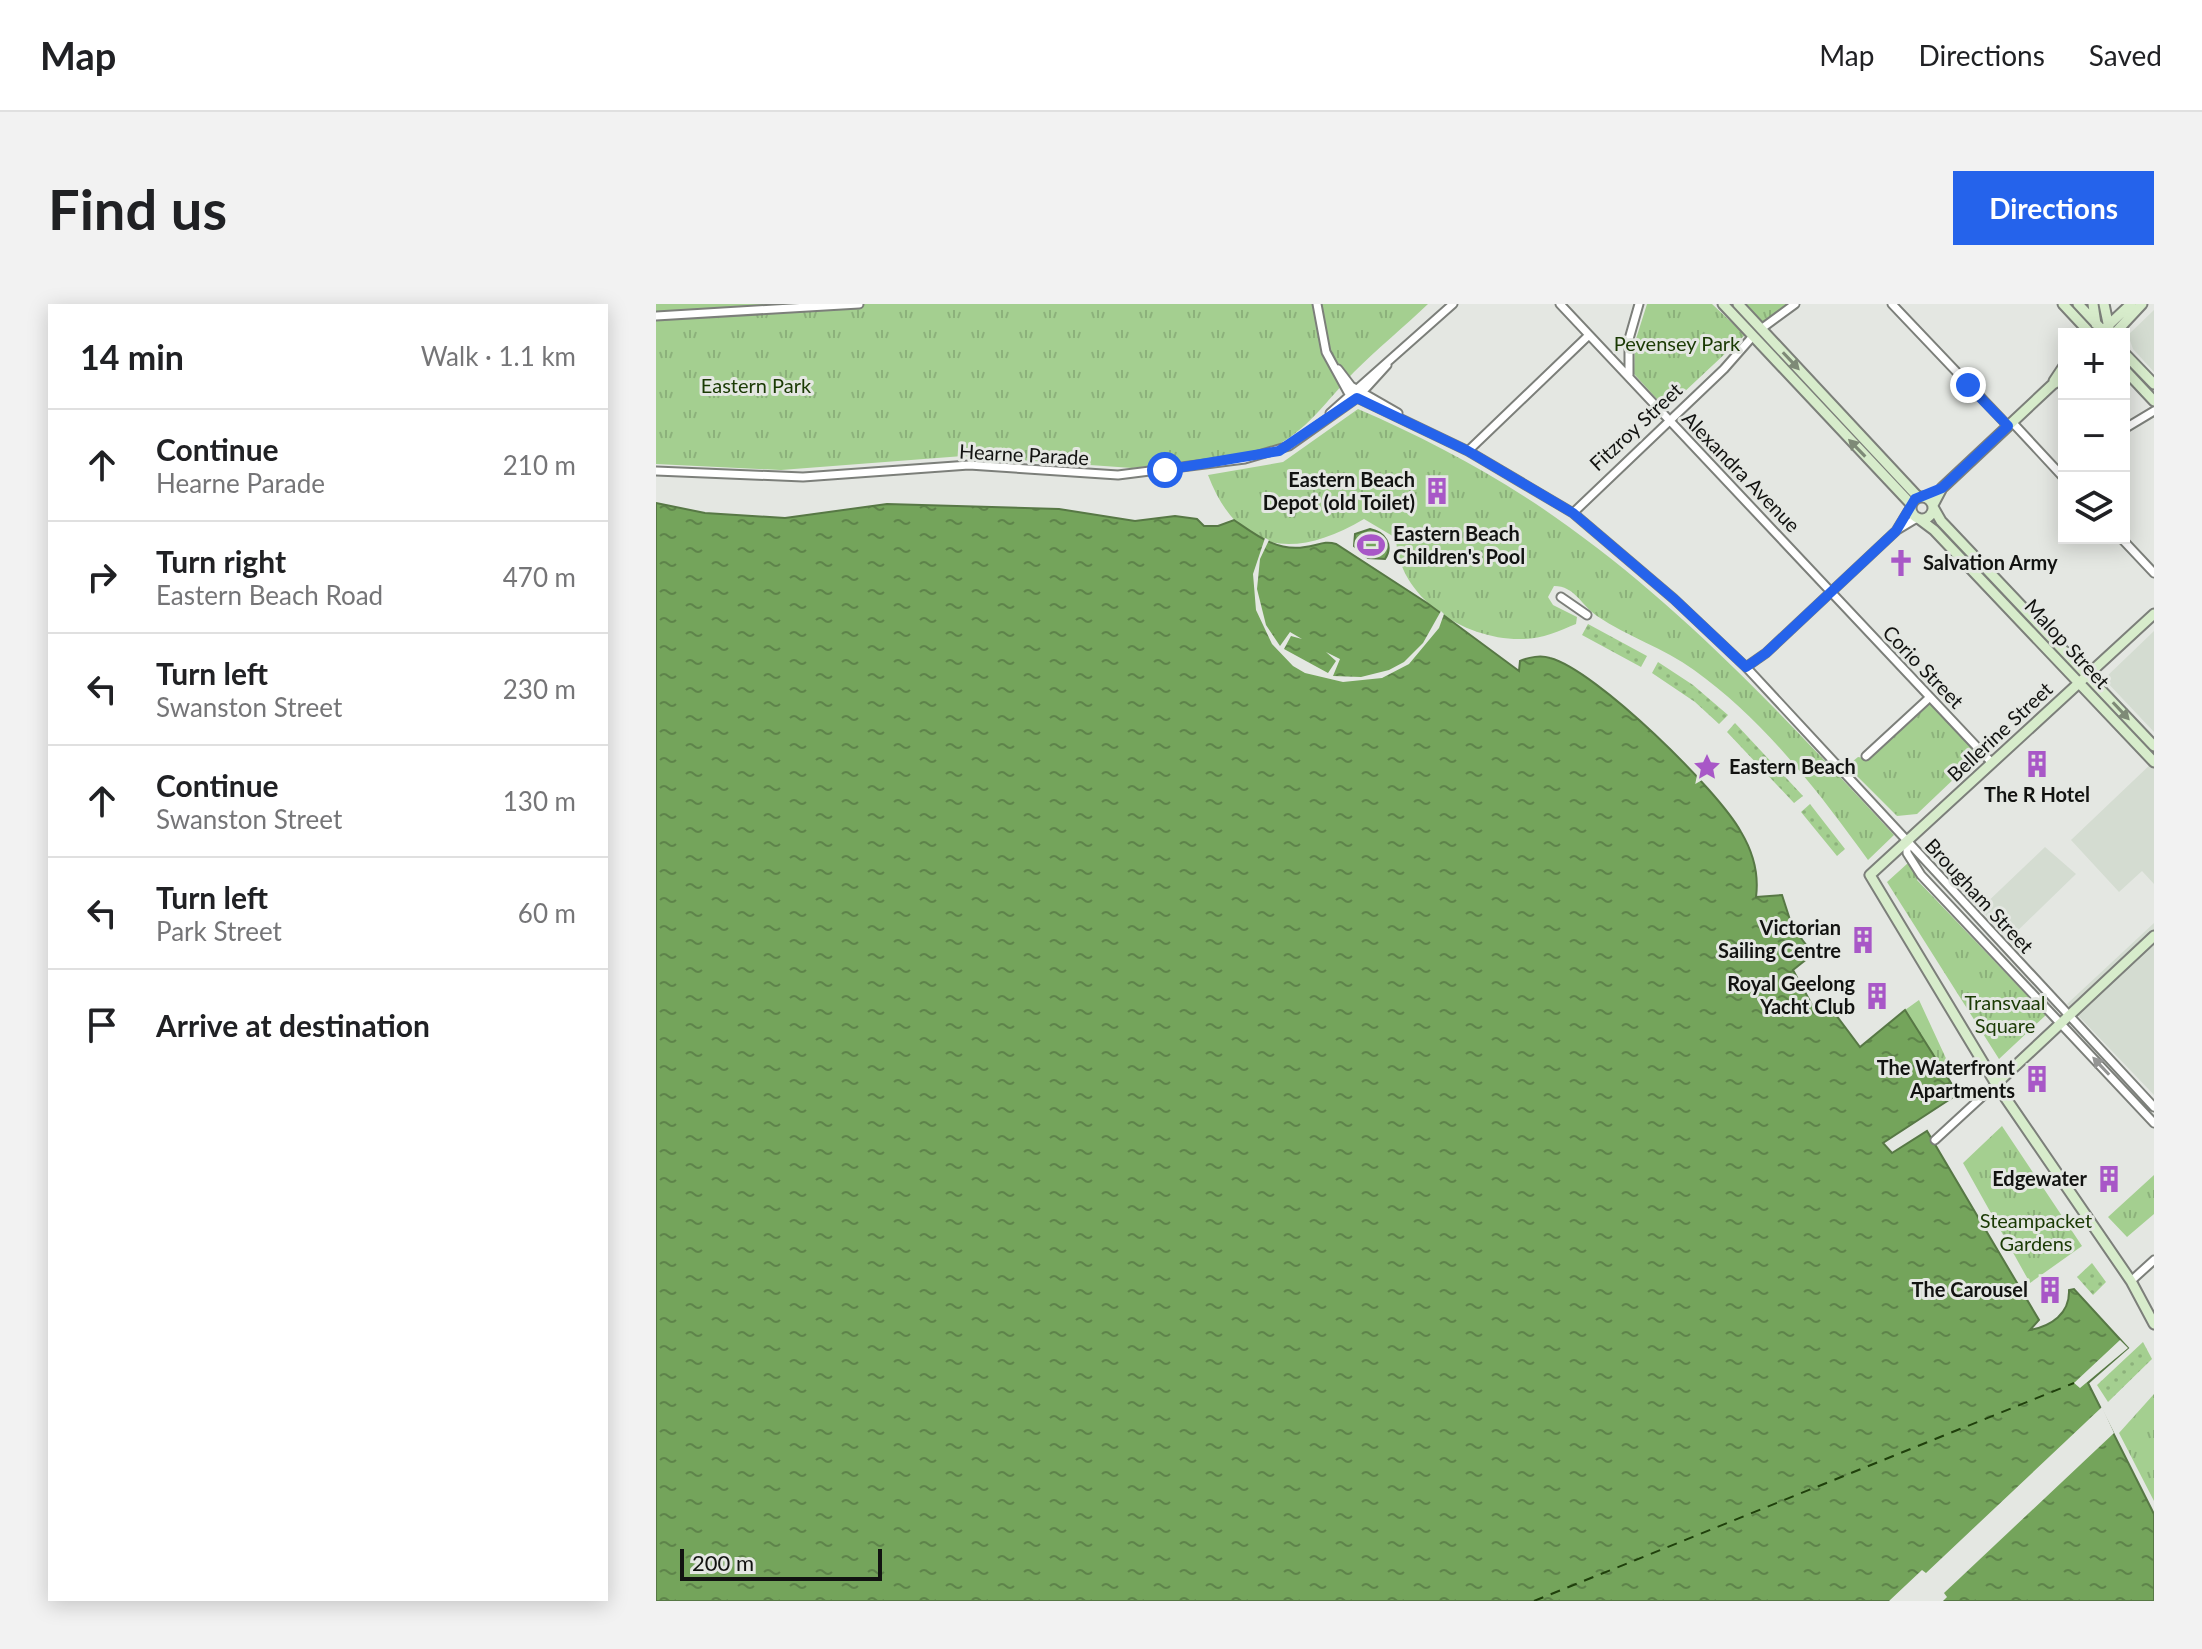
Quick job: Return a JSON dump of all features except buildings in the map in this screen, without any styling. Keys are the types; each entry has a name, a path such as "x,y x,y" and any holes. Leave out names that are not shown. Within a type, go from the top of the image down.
{"street":[{"path":"656,316 859,304"},
{"path":"1320,304 1326,352 1357,394 1468,451 1573,513 1674,599 1749,670 1907,843"},
{"name":"Hearne Parade","path":"656,471 813,477 969,465 1133,474 1272,454 1289,446 1357,394 1453,304"},
{"name":"Alexandra Avenue","path":"1560,304 1831,593"},
{"path":"1629,377 1629,341 1639,304"},
{"path":"1723,304 1757,332 1915,501"},
{"path":"1738,304 1757,332"},
{"name":"Fitzroy Street","path":"1573,513 1730,363 1757,332 1795,304"},
{"path":"1892,304 2058,472"},
{"path":"2063,304 2098,328"},
{"path":"2078,304 2099,328"},
{"path":"2093,304 2101,328"},
{"path":"2102,328 2104,304"},
{"path":"2105,328 2131,304"},
{"path":"2106,328 2142,304"},
{"path":"1468,451 1589,335"},
{"path":"2130,359 2154,384"},
{"path":"2130,375 2154,401"},
{"path":"2053,384 2058,376"},
{"path":"1896,531 1915,501 1942,488 2058,381"},
{"path":"2130,425 2154,411"},
{"path":"1749,670 1896,531 1918,518 1928,517 1942,488"},
{"name":"Malop Street","path":"2154,746 1973,554 1928,498 1915,501 1918,518 1965,562 2154,762"},
{"path":"2127,544 2154,573"},
{"path":"1965,562 1973,554"},
{"name":"Corio Street","path":"1831,593 1992,763"},
{"path":"1561,597 1587,615"},
{"path":"2010,610 2018,602"},
{"name":"Bellerine Street","path":"1996,1084 1870,875 2154,614"},
{"path":"1866,756 1931,699"},
{"name":"Brougham Street","path":"1907,843 2154,1123"},
{"name":"Brougham Street","path":"1907,843 1907,853 1920,873 1963,919 2154,1107"},
{"path":"1963,919 1971,912"},
{"path":"1935,1140 2154,936"},
{"path":"1996,1084 2131,1281 2154,1324"},
{"path":"2131,1281 2154,1260"}],"shaded area":[{"path":"2154,310 2154,372 2133,349 2130,333"},
{"path":"2154,631 2154,732 2104,679"},
{"path":"2154,761 2154,884 2142,871 2119,892 2071,840"},
{"path":"2045,847 2076,874 2009,939 1980,909"},
{"path":"2154,923 2154,1095 2067,1004"}],"green space":[{"name":"Eastern Park","path":"656,304 1428,304 1354,372 1301,428 1276,446 1261,452 1132,468 963,456 781,470 656,464"},
{"name":"Pevensey Park","path":"1647,304 1712,304 1745,335 1666,409 1634,374 1635,342"},
{"path":"1744,304 1789,304 1760,324"},
{"path":"1358,409 1493,477 1545,510 1614,561 1657,596 1739,673 1894,835 1868,860 1830,808 1744,711 1694,670 1597,616 1567,589 1554,586 1548,597 1553,605 1577,617 1576,624 1537,638 1502,638 1480,633 1439,612 1409,580 1400,560 1396,538 1364,519 1339,532 1293,544 1272,542 1253,535 1236,522 1221,502 1208,475 1283,462"},
{"path":"1588,624 1647,656 1641,667 1582,635"},
{"path":"1658,662 1693,685 1728,715 1719,724 1695,702 1652,673"},
{"path":"1931,703 1978,756 1917,814 1897,816 1847,766 1858,757 1869,759"},
{"path":"1735,723 1803,796 1794,803 1727,732"},
{"path":"1810,804 1845,849 1837,856 1801,812"},
{"name":"Transvaal Square","path":"1908,863 1919,876 1917,880 2046,1015 1999,1059 1887,882"},
{"path":"1919,1000 1950,1067 1943,1071 1905,1010"},
{"name":"Steampacket Gardens","path":"2002,1126 2082,1246 2030,1283 1963,1163"},
{"path":"2154,1175 2154,1214 2127,1237 2108,1217"},
{"path":"2092,1263 2106,1282 2093,1295 2077,1277"},
{"path":"2143,1342 2152,1359 2108,1402 2097,1385"},
{"path":"2154,1394 2154,1501 2119,1433"}],"water":[{"path":"656,503 705,513 785,518 887,504 1059,509 1135,521 1175,516 1197,519 1204,526 1218,526 1234,520 1276,545 1295,548 1336,544 1427,603 1519,671 1520,661 1546,657 1570,667 1596,684 1683,762 1741,832 1754,863 1756,897 1782,895 1792,926 1813,954 1793,970 1817,1014 1830,1007 1860,1047 1905,1010 1958,1094 1883,1143 1892,1153 1927,1131 2039,1320 2030,1330 2058,1318 2066,1306 2069,1290 2074,1289 2128,1348 2088,1383 2154,1514 2154,1601 656,1601"},
{"name":"Eastern Beach Children's Pool","path":"1370,529 1380,533 1388,544 1385,559 1368,558 1354,546 1355,534"}],"pier":[{"path":"1265,538 1269,540 1260,559 1257,589 1266,625 1280,646 1290,632 1302,639 1291,636 1284,649 1328,673 1336,661 1326,652 1340,659 1333,676 1361,677 1389,670 1404,662 1423,643 1441,611 1444,614 1439,628 1409,664 1382,678 1343,682 1305,673 1293,666 1272,644 1256,610 1253,574"},
{"path":"2120,1340 2128,1348 2080,1388 2074,1383"},
{"path":"2102,1407 2114,1433 1944,1593 1947,1597 1943,1601 1889,1601 1922,1570 1926,1573"}],"ferry route":[{"path":"1534,1601 2074,1383"}],"place":[{"name":"Eastern Beach Depot (old Toilet)","path":"1437,491"},
{"name":"Eastern Beach Children's Pool","path":"1371,545"},
{"name":"Salvation Army","path":"1901,563"},
{"name":"The R Hotel","path":"2037,764"},
{"name":"Eastern Beach","path":"1707,767"},
{"name":"Victorian Sailing Centre","path":"1863,940"},
{"name":"Royal Geelong Yacht Club","path":"1877,996"},
{"name":"The Waterfront Apartments","path":"2037,1079"},
{"name":"Edgewater","path":"2109,1179"},
{"name":"The Carousel","path":"2050,1290"}],"route":[{"path":"1165,470 1266,456 1293,443 1328,415 1357,398 1468,451 1573,513 1590,531 1674,599 1746,667 1766,653 1896,531 1912,501 1942,488 2008,426 1968,385"}]}
